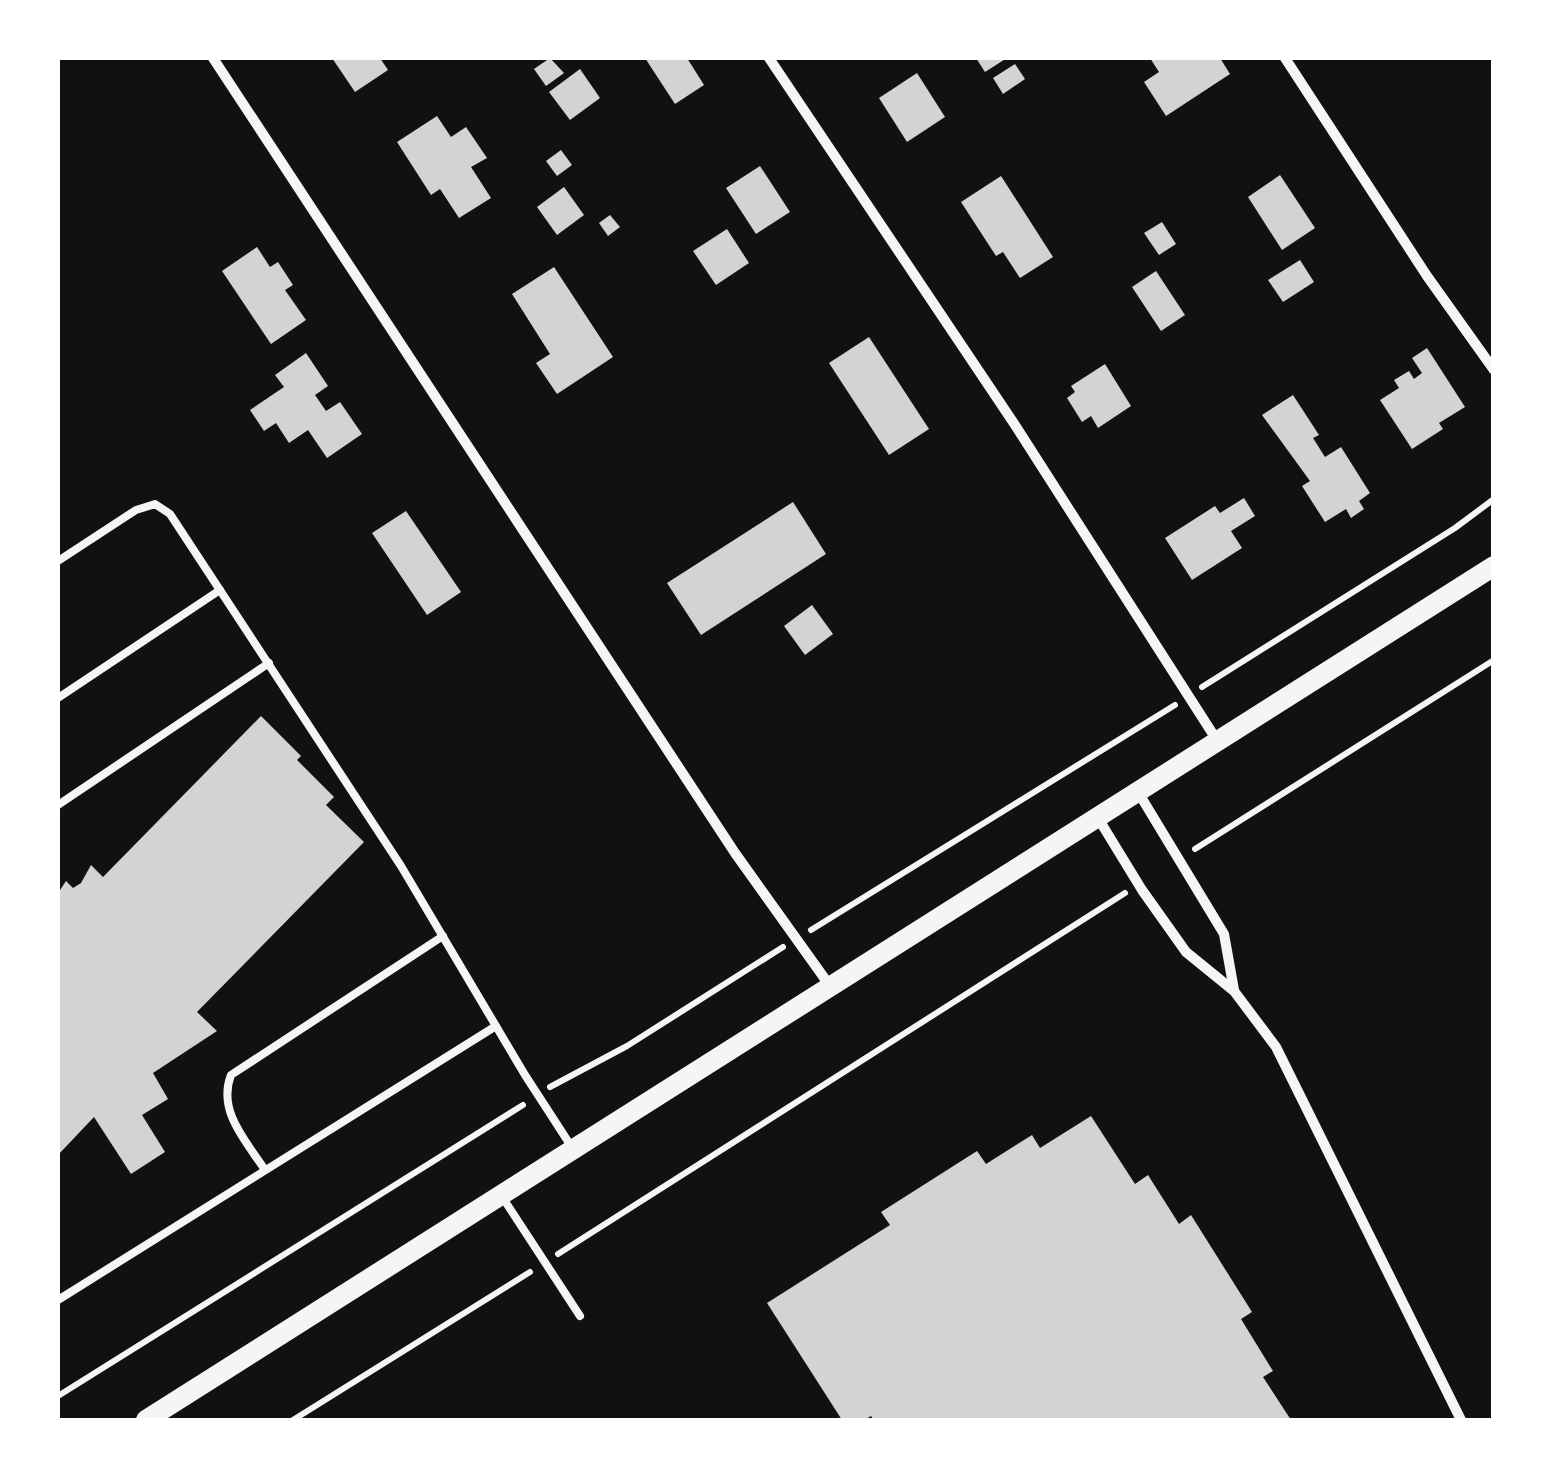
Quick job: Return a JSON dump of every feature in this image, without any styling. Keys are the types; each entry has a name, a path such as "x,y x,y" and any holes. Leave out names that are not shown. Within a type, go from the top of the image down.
{"main road":[{"path":"146,1420 1494,566"}],"street":[{"path":"213,58 735,853 830,986"},
{"path":"770,58 1015,425 1218,742"},
{"path":"1284,58 1427,276 1494,370"},
{"path":"1138,792 1224,934 1234,992"},
{"path":"1097,818 1186,952 1234,992 1276,1047 1461,1420"}],"lane":[{"path":"58,561 136,510 155,504 170,514 401,866 574,1150"},
{"path":"58,698 220,590"},
{"path":"58,806 269,662"},
{"path":"265,1170 231,1116 224,1092 231,1076 443,936"},
{"path":"58,1300 496,1026"},
{"path":"501,1196 580,1316"}],"path":[{"path":"1179,859 1494,660"},
{"path":"292,1420 938,1015 1138,884"}],"building":[{"path":"332,58 380,58 388,70 355,92"},
{"path":"550,58 564,73 546,86 534,69"},
{"path":"645,58 687,58 704,85 675,104"},
{"path":"976,58 1007,58 985,72"},
{"path":"1150,58 1220,58 1230,74 1166,116 1144,82 1159,72"},
{"path":"1015,64 1025,79 1003,94 993,78"},
{"path":"580,69 600,98 570,120 549,92"},
{"path":"917,73 945,117 907,142 879,98"},
{"path":"437,116 451,137 466,127 487,158 471,167 491,198 459,218 440,189 431,195 397,142"},
{"path":"561,150 572,165 557,176 546,161"},
{"path":"760,166 790,212 756,234 726,188"},
{"path":"1280,175 1315,228 1282,250 1248,197"},
{"path":"1001,176 1053,257 1020,278 1003,252 996,256 961,202"},
{"path":"564,187 584,215 557,235 537,207"},
{"path":"610,215 620,227 608,236 599,223"},
{"path":"1162,222 1176,244 1159,255 1144,233"},
{"path":"727,229 749,263 716,285 693,251"},
{"path":"257,247 270,267 278,262 293,285 285,290 306,320 271,344 222,271"},
{"path":"1300,260 1314,282 1283,302 1268,280"},
{"path":"554,267 613,357 557,394 536,363 550,354 512,294"},
{"path":"1156,271 1185,315 1161,331 1132,287"},
{"path":"869,337 929,429 889,455 829,363"},
{"path":"1427,348 1465,407 1439,423 1443,429 1412,449 1380,400 1399,388 1394,380 1409,371 1414,379 1422,373 1412,358"},
{"path":"306,353 328,386 315,395 326,411 340,402 362,434 327,458 308,430 289,443 276,423 264,431 250,410 284,387 275,375"},
{"path":"1105,364 1131,406 1098,428 1091,416 1082,422 1067,398 1075,392 1071,386"},
{"path":"1293,395 1319,435 1313,438 1325,457 1341,447 1370,493 1359,501 1364,509 1351,518 1346,509 1325,522 1302,486 1310,481 1262,415"},
{"path":"1244,498 1255,516 1231,531 1242,548 1192,580 1165,538 1215,506 1220,513"},
{"path":"793,502 826,554 701,635 667,583"},
{"path":"406,511 461,592 427,615 372,533"},
{"path":"812,605 833,634 805,655 784,626"},
{"path":"261,716 334,797 326,805 364,842 197,1012 217,1031 153,1073 168,1099 142,1115 165,1152 131,1174 94,1117 58,1155 58,893 66,881 73,888 81,883 91,865 103,877"},
{"path":"1091,1116 1135,1184 1148,1175 1179,1224 1191,1215 1252,1312 1241,1319 1273,1371 1263,1377 1291,1420 874,1420 871,1416 864,1420 842,1420 767,1303 890,1225 881,1212 977,1151 986,1164 1032,1135 1040,1148"}]}
